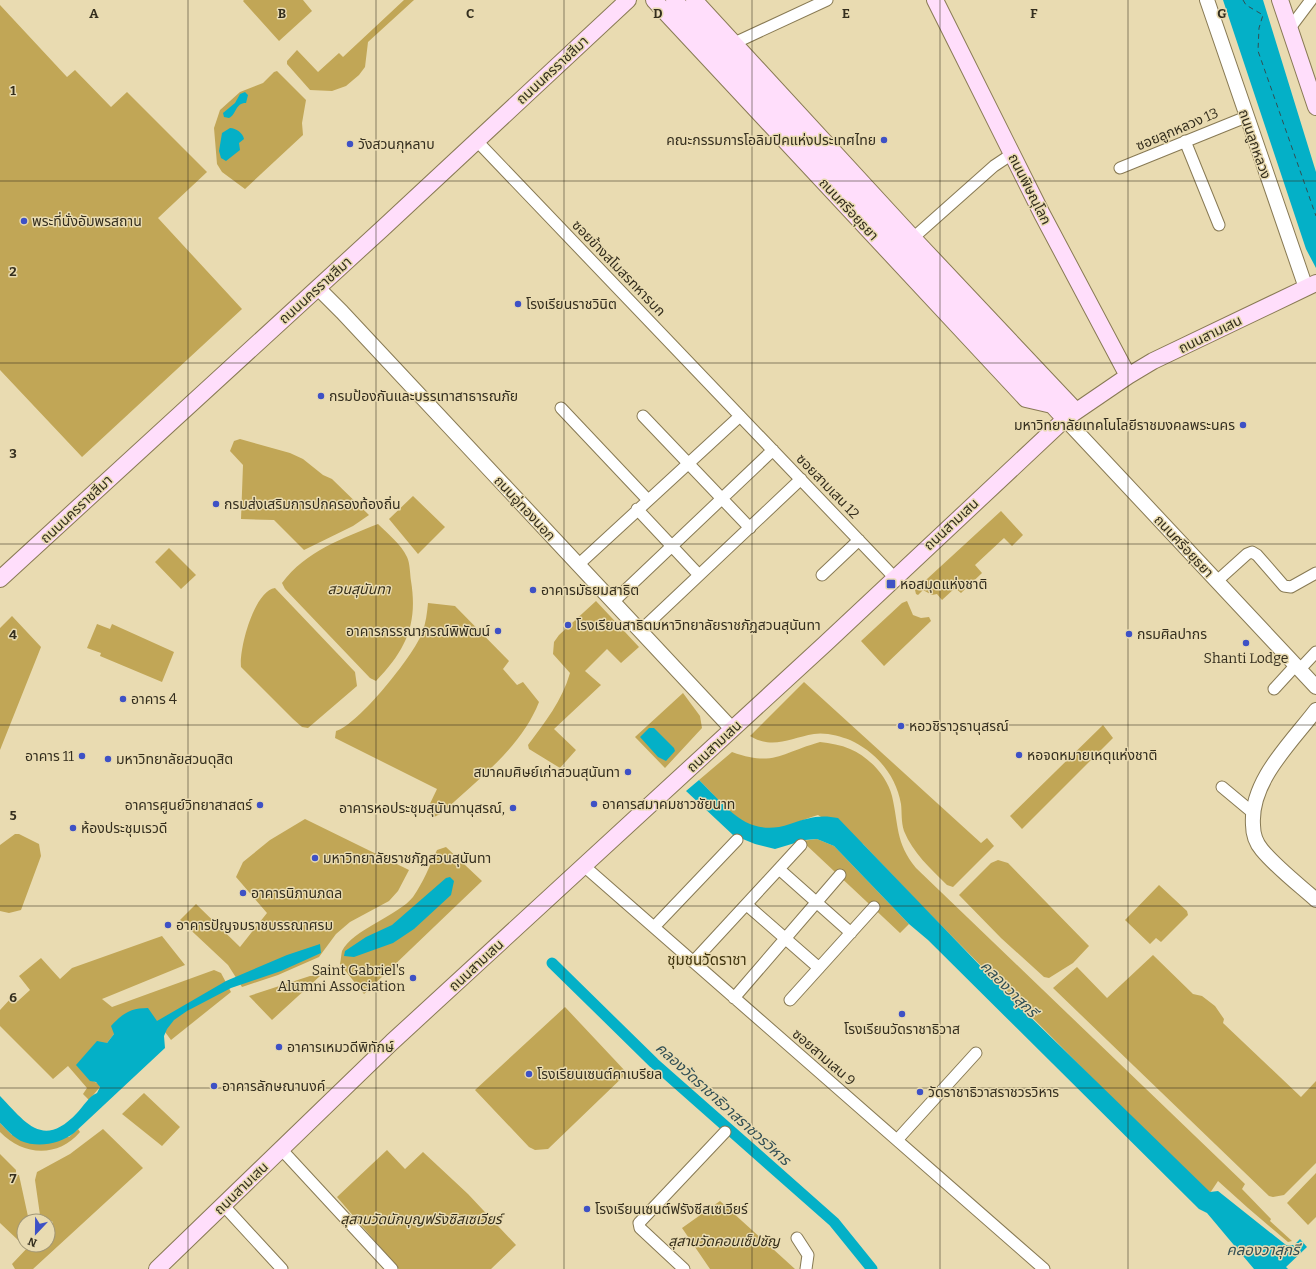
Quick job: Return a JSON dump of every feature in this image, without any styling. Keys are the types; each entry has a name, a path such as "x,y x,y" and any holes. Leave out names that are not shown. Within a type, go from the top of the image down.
{"main road":[{"name":"ถนนนครราชสีมา","path":"0,579 318,288 628,0"},
{"name":"ถนนศรีอยุธยา","path":"654,0 722,51 831,168 913,238 943,278 1070,415"},
{"name":"ถนนศรีอยุธยา","path":"674,0 831,168 882,232 918,271 1026,399 1052,405 1070,415"},
{"name":"ถนนศรีอยุธยา","path":"694,0 722,51"},
{"name":"ถนนพิษณุโลก","path":"935,0 1012,154 1128,376"},
{"path":"1280,0 1316,107"},
{"name":"ถนนศรีอยุธยา","path":"918,271 943,278"},
{"name":"ถนนสามเสน","path":"156,1269 224,1206 281,1149 523,920 826,644 894,577 1070,415 1128,376 1174,351 1312,285"},
{"name":"ถนนศรีอยุธยา","path":"989,327 1052,405"}],"street":[{"path":"722,51 827,0"},
{"name":"ถนนลูกหลวง","path":"1207,0 1246,117 1312,285"},
{"path":"1290,28 1311,0"},
{"name":"ซอยลูกหลวง 13","path":"1120,168 1246,117"},
{"name":"ซอยข้างสโมสรทหารบก","path":"476,140 740,416"},
{"path":"1185,141 1219,225"},
{"path":"913,238 958,196 994,166 1012,154"},
{"name":"ถนนอู่ทองนอก","path":"318,288 348,317 732,730"},
{"path":"561,408 647,500"},
{"name":"ถนนศรีอยุธยา","path":"1070,415 1216,581 1316,686"},
{"path":"643,416 750,528"},
{"path":"578,565 740,416"},
{"name":"ซอยสามเสน 12","path":"740,416 894,577"},
{"path":"613,602 773,450"},
{"path":"640,631 801,480"},
{"path":"637,510 699,575"},
{"path":"822,575 859,540"},
{"path":"1216,581 1247,554 1252,552 1257,555 1284,586 1291,586 1316,573"},
{"path":"1274,689 1316,652"},
{"path":"1316,710 1266,775 1257,793 1252,812 1254,835 1261,850 1316,900"},
{"path":"1222,787 1252,812"},
{"path":"654,928 736,840"},
{"path":"693,962 801,845"},
{"name":"ซอยสามเสน 9","path":"584,866 1044,1269"},
{"path":"779,869 851,933"},
{"path":"734,998 840,875"},
{"path":"747,905 819,968"},
{"path":"790,1000 874,907"},
{"path":"897,1140 976,1053"},
{"path":"684,1269 640,1228 639,1223 726,1132"},
{"path":"281,1149 392,1269"},
{"path":"224,1206 282,1269"},
{"path":"797,1238 808,1255 806,1269"}],"green space":[{"path":"303,0 312,11 279,41 243,1"},
{"path":"404,0 414,0 368,42 365,67 359,75 346,86 332,91 310,90 287,64 287,61 297,50 318,72 339,53 343,57"},
{"path":"0,5 67,77 75,70 111,107 127,92 207,172 158,218 242,309 82,457 0,370"},
{"path":"277,71 306,100 302,123 303,135 245,189 222,172 217,164 214,128 220,110 240,92 263,83"},
{"path":"240,439 290,453 303,459 323,475 332,479 369,515 353,526 304,550 274,520 241,519 243,465 230,451 234,441"},
{"path":"413,496 445,527 418,554 389,519"},
{"path":"1001,511 1023,535 1012,546 1004,538 975,565 982,573 961,593 955,588 942,600 937,594 932,595 923,590 918,595 916,594 915,590"},
{"name":"สวนสุนันทา","path":"378,524 398,543 408,559 413,596 413,610 411,623 402,647 386,670 376,681 370,678 285,589 282,583 302,562 314,554 339,540"},
{"path":"169,548 196,575 181,589 155,562"},
{"path":"275,588 355,672 357,686 308,728 302,727 293,719 241,667 245,635 254,610 267,592"},
{"path":"596,601 639,647 621,663 607,649 585,671 601,685 554,729 576,750 560,768 529,749 528,745 558,702 570,673 553,654 554,642 559,635"},
{"path":"907,601 913,615 921,618 929,617 931,621 884,666 861,641 902,603"},
{"path":"428,603 455,606 509,661 503,669 517,685 523,682 539,702 531,719 510,749 442,813 434,817 426,812 437,789 335,738 336,731 346,726 371,703 408,657 422,633"},
{"path":"12,616 41,647 0,750 0,628"},
{"path":"97,624 110,629 112,624 174,652 162,682 100,656 101,653 87,648"},
{"path":"804,682 981,843 987,838 994,846 953,887 947,885 922,860 912,846 904,831 901,804 895,783 890,774 868,751 850,740 828,734 814,734 774,743 758,740 750,736"},
{"path":"683,693 700,716 702,728 665,768 635,737"},
{"path":"1103,725 1113,738 1022,829 1010,816"},
{"path":"820,742 843,746 857,752 882,774 892,796 901,842 909,859 916,868 1245,1184 1242,1189 1271,1219 1270,1221 1292,1241 1288,1242 1218,1181 1210,1193 1118,1104 921,905 863,844 818,815 789,825 771,829 750,825 731,812 699,780 732,752 758,758 777,757"},
{"path":"305,819 409,870 398,891 389,901 350,922 336,934 319,957 278,975 242,987 228,965 180,920 196,904 240,947 267,913 236,877 243,862 270,840"},
{"path":"15,834 19,834 39,844 41,856 21,910 9,913 0,911 0,845"},
{"path":"817,839 834,846 909,924 900,933 802,841"},
{"path":"446,847 482,881 364,994 340,964 342,951 347,943 355,936 406,904 413,897 417,892 437,850"},
{"path":"998,860 1008,863 1089,946 1073,963 1049,978 1044,977 1001,938 959,895 991,863"},
{"path":"1159,885 1187,911 1188,915 1161,942 1156,938 1150,944 1125,920"},
{"path":"162,936 185,965 102,999 112,1007 214,970 221,973 231,992 171,1040 157,1021 114,1034 107,1043 93,1081 99,1084 100,1087 89,1100 83,1094 87,1088 68,1066 53,1079 0,1026 0,1010 12,997 18,1001 30,990 19,976 41,958 60,979 72,968"},
{"path":"1153,955 1193,994 1202,996 1215,1006 1224,1019 1223,1023 1301,1097 1316,1081 1316,1163 1284,1195 1273,1197 1269,1196 1053,988 1077,967 1107,998"},
{"path":"310,976 320,976 272,1020 249,996"},
{"path":"565,1007 627,1073 548,1149 535,1150 529,1147 475,1090"},
{"path":"144,1093 180,1127 162,1146 122,1114"},
{"path":"0,1123 12,1135 69,1137 78,1129 80,1132 61,1146 51,1150 40,1151 19,1146 9,1140 0,1132"},
{"path":"103,1129 143,1168 56,1248 56,1213 40,1213 35,1180 37,1172 70,1154"},
{"name":"สุสานวัดนักบุญฟรังซิสเซเวียร์","path":"387,1150 405,1169 423,1152 468,1194 516,1245 491,1269 399,1269 337,1197"},
{"path":"0,1154 16,1170 16,1175 19,1175 27,1213 16,1213 16,1238 0,1223"},
{"path":"1316,1173 1316,1217 1308,1225 1287,1203"},
{"name":"สุสานวัดคอนเซ็ปชัญ","path":"720,1201 795,1269 710,1269 682,1228"},
{"path":"22,1253 50,1253 33,1269 15,1269 12,1264"}],"water":[{"path":"1223,0 1263,0 1316,172 1316,268 1306,249"},
{"path":"245,92 248,95 246,103 242,103 229,118 224,117 223,113 235,103 240,94"},
{"path":"230,128 239,131 244,139 239,143 240,150 226,161 221,158 219,151 222,133"},
{"path":"649,728 654,728 674,748 675,751 666,761 658,757 640,737"},
{"name":"คลองวาสุกรี","path":"699,780 729,810 750,824 775,828 814,817 825,816 838,818 1019,1006 1210,1192 1218,1191 1286,1245 1294,1245 1300,1239 1307,1247 1286,1267 1288,1269 1254,1269 1207,1213 1199,1209 928,940 909,924 834,846 817,839 805,840 775,849 755,844 733,835 686,791"},
{"path":"450,877 454,881 451,895 414,929 393,943 354,957 344,956 345,951 366,937 392,925 446,878"},
{"path":"320,944 321,953 281,971 231,988 187,1011 174,1020 164,1036 165,1048 68,1137 49,1144 28,1143 15,1137 0,1123 0,1096 27,1123 36,1128 45,1131 65,1124 91,1097 97,1093 100,1087 96,1082 90,1081 76,1065 97,1041 107,1043 114,1034 111,1026 128,1012 148,1008 157,1021 226,981 287,955"}],"waterway":[{"name":"คลองวัดราชาธิวาสราชวรวิหาร","path":"552,963 654,1063 834,1222 872,1269"}],"ferry route":[{"path":"1243,0 1246,5 1263,15 1259,28 1258,51 1316,216"}],"place":[{"name":"คณะกรรมการโอลิมปิคแห่งประเทศไทย","path":"884,140"},
{"name":"วังสวนกุหลาบ","path":"350,144"},
{"name":"พระที่นั่งอัมพรสถาน","path":"24,221"},
{"name":"โรงเรียนราชวินิต","path":"518,304"},
{"name":"กรมป้องกันและบรรเทาสาธารณภัย","path":"321,396"},
{"name":"มหาวิทยาลัยเทคโนโลยีราชมงคลพระนคร","path":"1243,425"},
{"name":"กรมส่งเสริมการปกครองท้องถิ่น","path":"216,504"},
{"name":"หอสมุดแห่งชาติ","path":"891,584"},
{"name":"อาคารมัธยมสาธิต","path":"533,590"},
{"name":"โรงเรียนสาธิตมหาวิทยาลัยราชภัฏสวนสุนันทา","path":"568,625"},
{"name":"อาคารกรรณาภรณ์พิพัฒน์","path":"498,631"},
{"name":"กรมศิลปากร","path":"1129,634"},
{"name":"Shanti Lodge","path":"1246,643"},
{"name":"อาคาร 4","path":"123,699"},
{"name":"หอวชิราวุธานุสรณ์","path":"901,726"},
{"name":"หอจดหมายเหตุแห่งชาติ","path":"1019,755"},
{"name":"อาคาร 11","path":"82,756"},
{"name":"มหาวิทยาลัยสวนดุสิต","path":"108,759"},
{"name":"สมาคมศิษย์เก่าสวนสุนันทา","path":"628,772"},
{"name":"อาคารสมาคมชาวชัยนาท","path":"594,804"},
{"name":"อาคารศูนย์วิทยาสาสตร์","path":"260,805"},
{"name":"อาคารหอประชุมสุนันทานุสรณ์,","path":"513,808"},
{"name":"ห้องประชุมเรวดี","path":"73,828"},
{"name":"มหาวิทยาลัยราชภัฏสวนสุนันทา","path":"315,858"},
{"name":"อาคารนิภานภดล","path":"243,893"},
{"name":"อาคารปัญจมราชบรรณาศรม","path":"168,925"},
{"name":"Saint Gabriel's Alumni Association","path":"413,978"},
{"name":"โรงเรียนวัดราชาธิวาส","path":"902,1014"},
{"name":"อาคารเหมวดีพิทักษ์","path":"279,1047"},
{"name":"โรงเรียนเซนต์คาเบรียล","path":"529,1074"},
{"name":"อาคารลักษณานงค์","path":"214,1086"},
{"name":"วัดราชาธิวาสราชวรวิหาร","path":"920,1092"},
{"name":"โรงเรียนเซนต์ฟรังซีสเซเวียร์","path":"587,1209"}],"district":[{"name":"ชุมชนวัดราชา","path":"707,960"}]}
